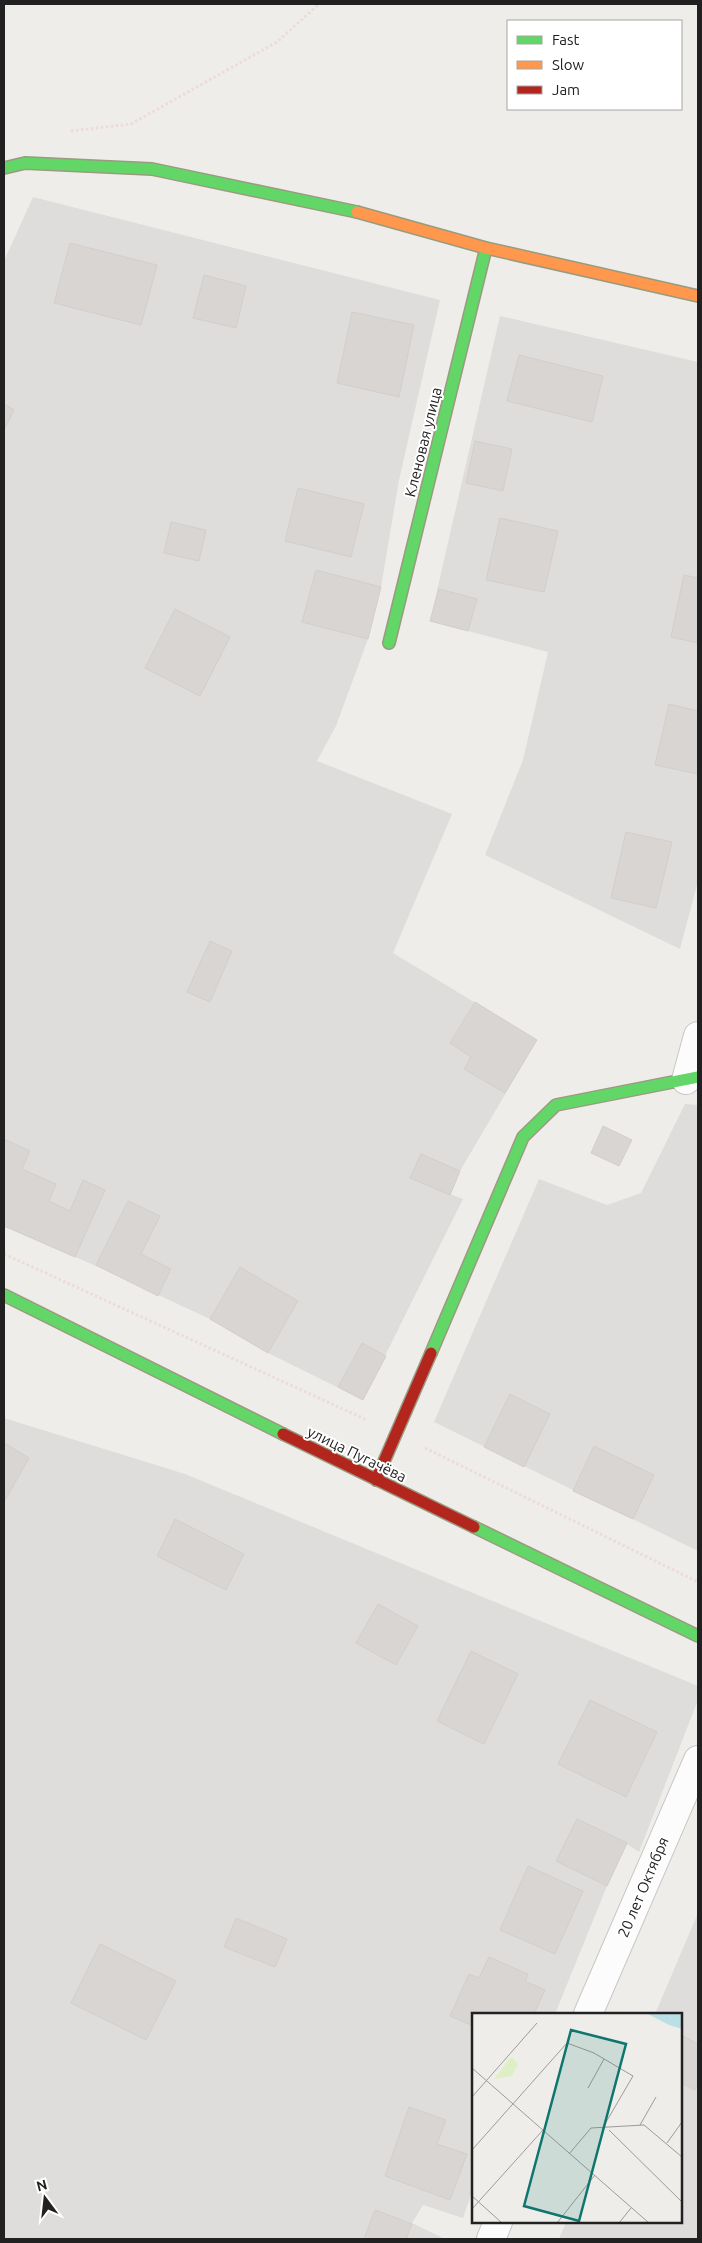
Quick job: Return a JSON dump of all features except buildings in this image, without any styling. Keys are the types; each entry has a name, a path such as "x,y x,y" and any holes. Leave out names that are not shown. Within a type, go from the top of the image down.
{"street":[{"path":"4,168 25,164 152,169 347,209 486,248 698,296"},
{"name":"Кленовая улица","path":"389,643 486,248"},
{"path":"376,1480 523,1138 556,1105 692,1079 698,1036"},
{"name":"улица Пугачёва","path":"4,1295 376,1480 698,1636"},
{"name":"20 лет Октября","path":"588,2013 698,1760"},
{"path":"491,2239 498,2223"}],"path":[{"path":"66,132 131,124 277,42 319,4"},
{"path":"4,1254 396,1434 698,1582"}],"shaded area":[{"path":"33,197 440,300 399,480 381,587 368,639 336,726 317,761 452,814 393,953 537,1040 460,1171 450,1194 463,1199 363,1400 268,1353 210,1319 4,1226 4,261"},
{"path":"500,316 698,362 698,881 680,949 485,855 523,760 548,652 430,621"},
{"path":"685,1104 698,1105 698,1551 434,1422 539,1179 607,1205 641,1193"},
{"path":"4,1418 185,1474 698,1686 698,1700 639,1852 627,1844 607,1886 555,2013 472,2013 472,2192 463,2218 423,2205 412,2223 445,2239 4,2239"},
{"path":"698,1913 698,2239 559,2239 566,2223 682,2223 682,2013 655,2013"}],"traffic: fast":[{"path":"4,168 25,163 152,169 357,212"},
{"path":"389,643 486,248"},
{"path":"431,1353 523,1137 556,1105 698,1077"},
{"path":"4,1295 283,1434"},
{"path":"474,1527 698,1636"}],"traffic: slow":[{"path":"357,212 486,248 698,296"}],"traffic: jam":[{"path":"376,1480 431,1353"},
{"path":"283,1434 474,1527"}]}
